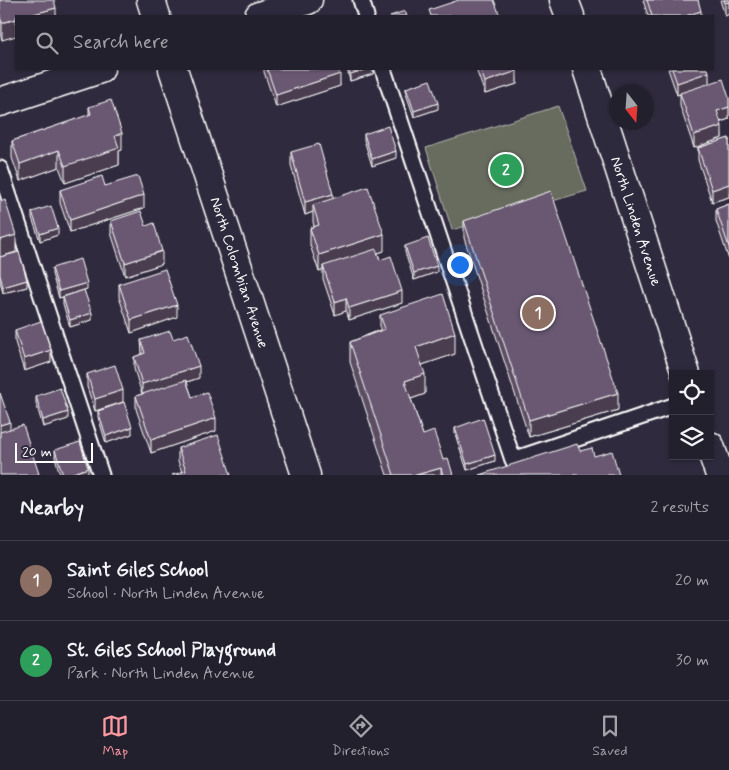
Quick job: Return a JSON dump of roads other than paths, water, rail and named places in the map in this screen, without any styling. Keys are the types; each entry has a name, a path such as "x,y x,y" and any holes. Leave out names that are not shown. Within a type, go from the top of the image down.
{"street":[{"path":"151,0 156,15"},
{"path":"262,15 308,0"},
{"path":"564,0 570,15"},
{"path":"0,102 97,70"},
{"name":"North Colombian Avenue","path":"174,70 306,475"},
{"name":"North Linden Avenue","path":"587,70 685,370"},
{"path":"714,458 720,475"}],"lane":[{"path":"361,0 366,15"},
{"path":"383,70 513,460 669,407"},
{"path":"0,169 101,475"}],"place":[{"name":"St. Giles School Playground","path":"506,170"},
{"name":"Saint Giles School","path":"538,313"}]}
